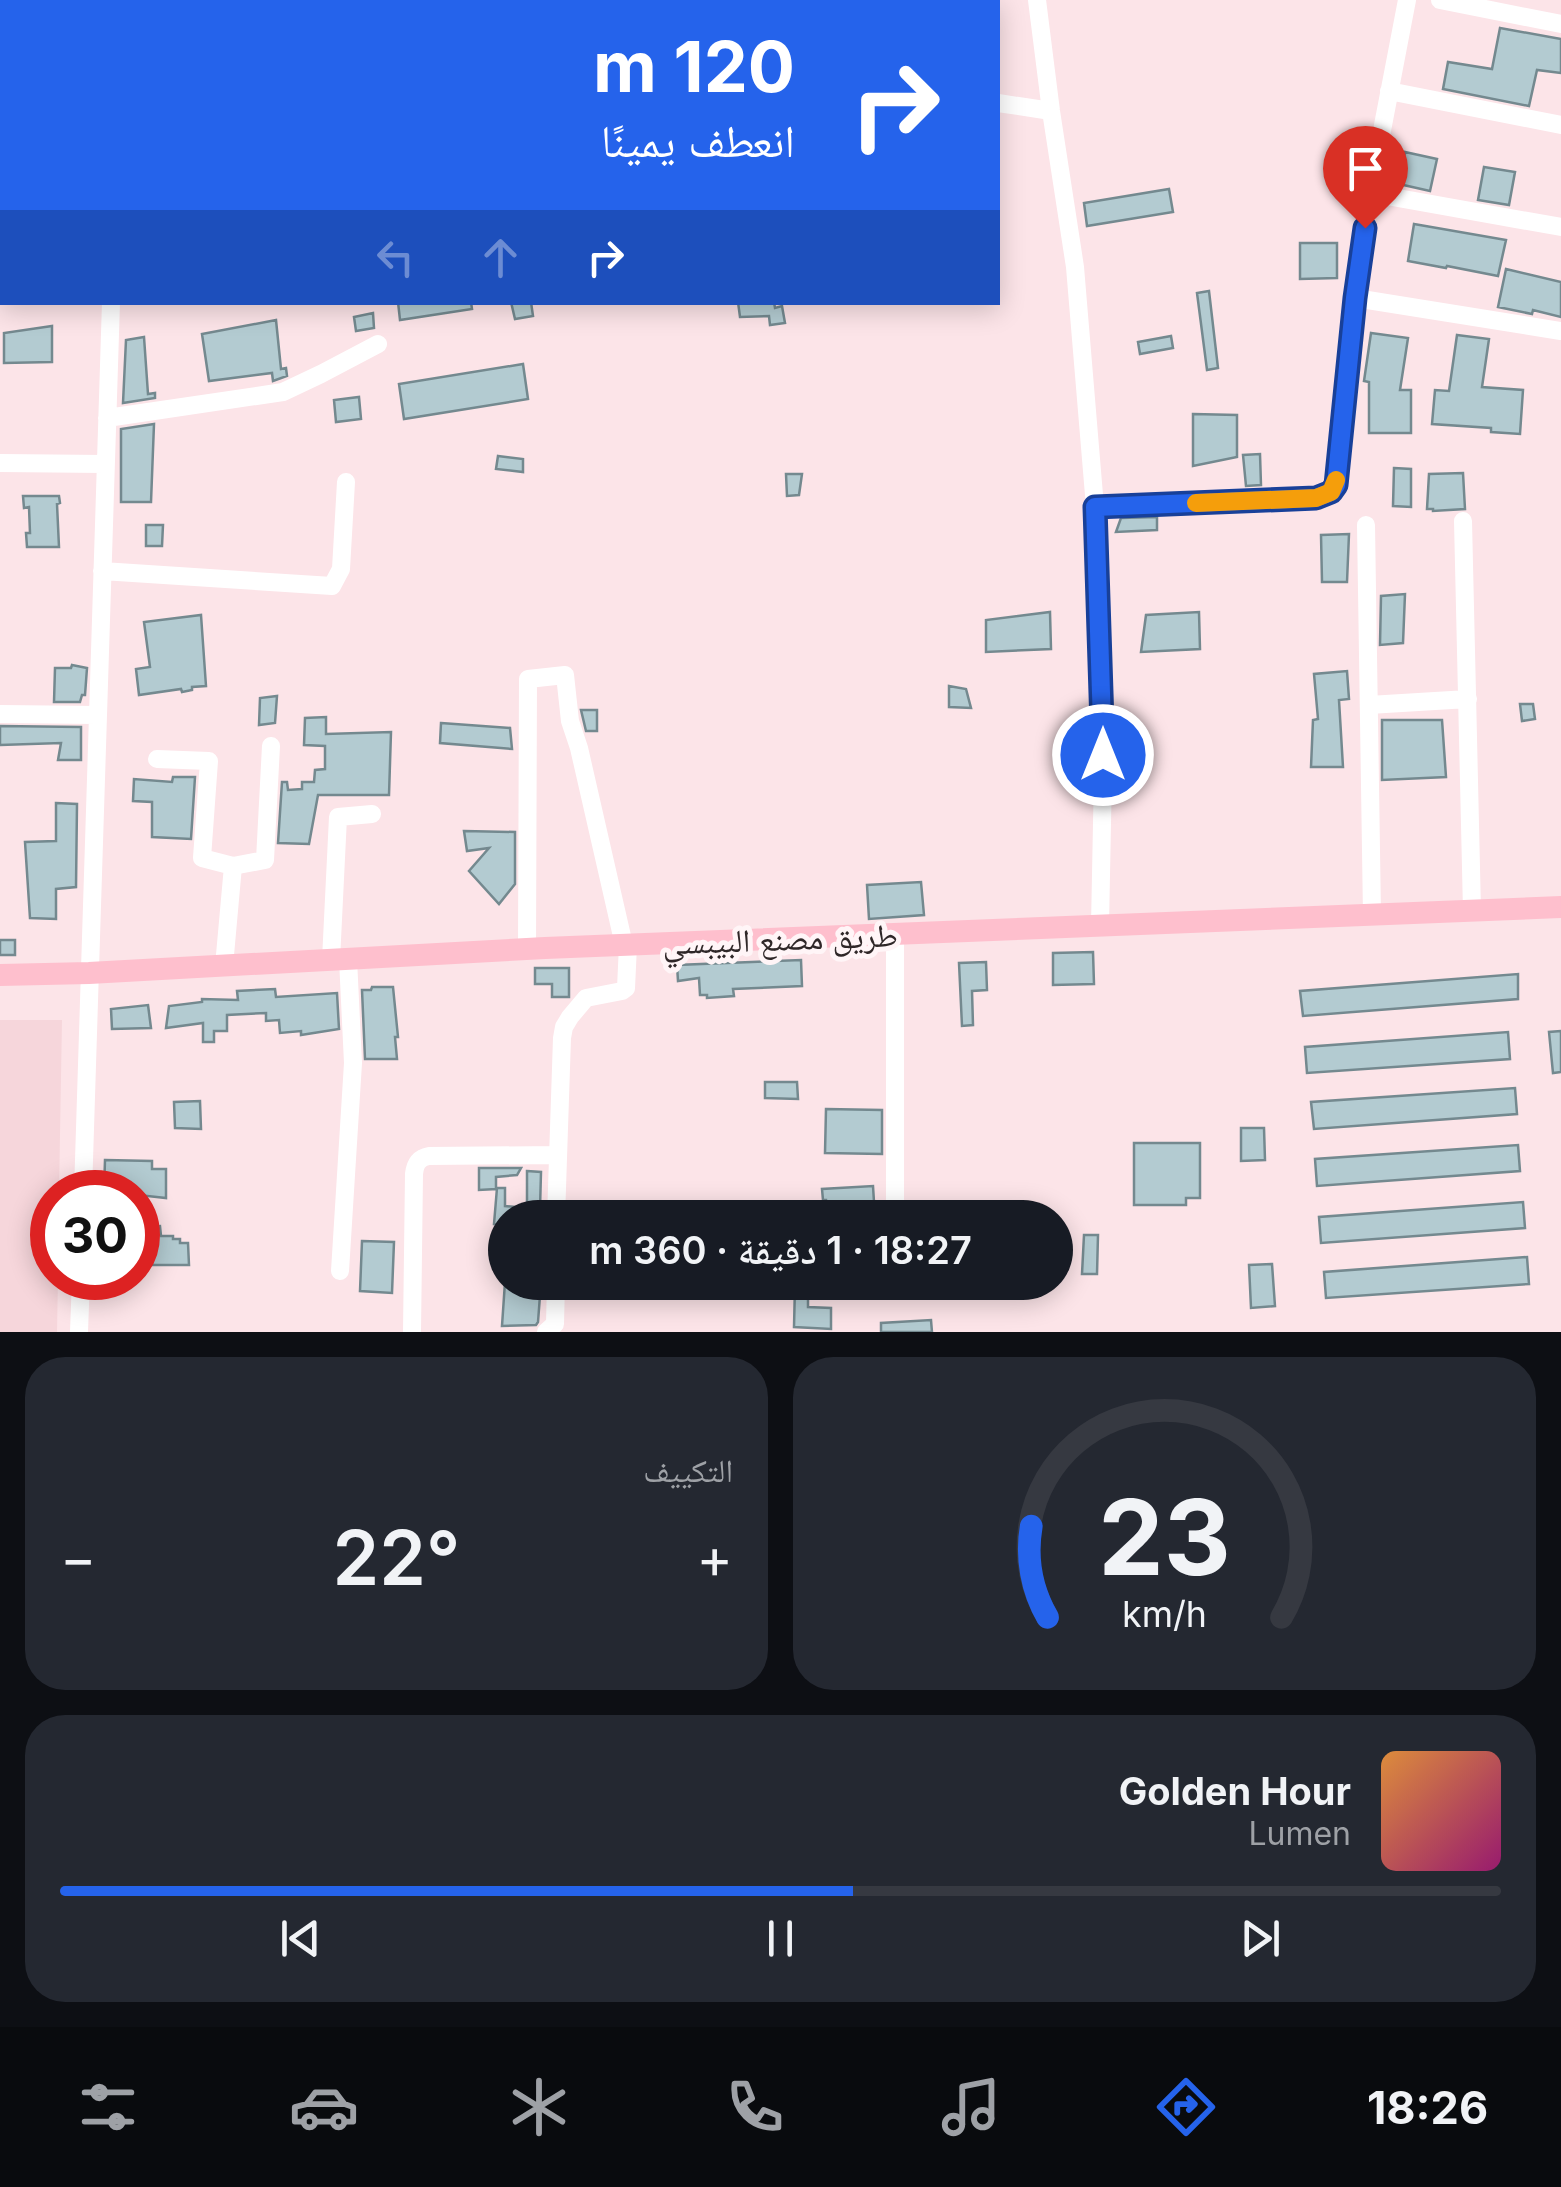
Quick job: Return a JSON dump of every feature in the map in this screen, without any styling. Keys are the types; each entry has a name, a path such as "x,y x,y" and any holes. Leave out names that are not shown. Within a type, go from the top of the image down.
{"main road":[{"name":"طريق مصنع البيبسي","path":"0,975 527,949 1561,907"}],"street":[{"path":"1037,0 1076,267 1095,507 1104,721 1100,926"},
{"path":"1095,507 1316,498 1331,492 1336,485 1370,192 1407,0"},
{"path":"1440,0 1561,24"},
{"path":"1389,91 1561,124"},
{"path":"1000,103 1051,111"},
{"path":"1370,192 1561,227"},
{"path":"1355,298 1561,332"},
{"path":"84,1170 111,305"},
{"path":"106,418 283,392 378,344"},
{"path":"0,463 105,464"},
{"path":"102,571 332,586 341,569 346,482"},
{"path":"1463,520 1472,912"},
{"path":"1366,525 1372,915"},
{"path":"527,949 528,679 565,675 570,722 626,945 626,988 586,998 564,1027 556,1200"},
{"path":"1368,704 1468,699"},
{"path":"0,714 97,714"},
{"path":"156,759 209,761 202,858 233,866 265,860 271,746"},
{"path":"340,1271 353,1063 339,959 338,817 372,814"},
{"path":"224,966 233,866"},
{"path":"895,934 895,1200"},
{"path":"412,1332 414,1166 418,1160 429,1156 556,1155"},
{"path":"79,1332 80,1300"},
{"path":"546,1332 555,1324 556,1300"}],"shaded area":[{"path":"0,1020 62,1020 59,1170 30,1170 30,1300 58,1300 57,1332 0,1332"}],"building":[{"path":"1500,28 1561,39 1561,73 1537,70 1529,106 1443,89 1448,62 1492,69"},
{"path":"1405,152 1437,159 1430,191 1399,184"},
{"path":"1484,167 1515,172 1509,205 1478,200"},
{"path":"1169,189 1173,212 1087,226 1084,203"},
{"path":"1414,224 1506,240 1498,276 1408,261"},
{"path":"1300,243 1337,243 1337,278 1300,279"},
{"path":"1506,269 1561,282 1561,317 1498,307"},
{"path":"1209,291 1218,368 1207,370 1197,293"},
{"path":"398,305 471,305 472,309 400,320"},
{"path":"512,305 531,305 533,316 515,319"},
{"path":"738,305 782,306 785,323 770,325 769,316 740,317"},
{"path":"373,313 374,328 356,331 354,317"},
{"path":"276,320 281,369 286,368 287,376 273,381 272,373 209,381 202,334"},
{"path":"52,326 52,362 4,363 4,333"},
{"path":"1371,333 1408,338 1400,390 1411,390 1411,433 1369,433 1369,382 1364,381"},
{"path":"1457,335 1489,339 1482,387 1523,390 1520,434 1432,424 1435,390 1449,391"},
{"path":"1171,336 1173,348 1140,354 1138,342"},
{"path":"144,337 148,394 155,393 155,398 123,403 126,340"},
{"path":"523,364 528,399 404,419 399,384"},
{"path":"359,397 361,419 336,422 334,400"},
{"path":"1193,414 1237,415 1237,457 1193,466"},
{"path":"154,424 151,502 121,502 121,429"},
{"path":"1260,454 1261,485 1246,486 1243,455"},
{"path":"498,456 523,459 523,472 496,469"},
{"path":"1394,468 1411,469 1411,507 1393,506"},
{"path":"1463,473 1465,509 1427,509 1429,474"},
{"path":"786,474 802,474 799,495 787,496"},
{"path":"23,496 59,496 59,547 27,547 29,507 24,508"},
{"path":"1157,517 1157,530 1116,532 1121,518"},
{"path":"146,525 163,525 162,546 146,546"},
{"path":"1349,534 1347,582 1322,582 1321,535"},
{"path":"1405,594 1403,643 1380,645 1381,596"},
{"path":"1050,612 1051,649 986,652 986,620"},
{"path":"1199,612 1200,649 1141,652 1146,615"},
{"path":"201,615 206,686 139,695 136,669 150,667 144,622"},
{"path":"55,668 87,668 85,695 80,702 54,702"},
{"path":"1347,671 1349,699 1339,700 1343,767 1311,767 1313,720 1318,719 1314,674"},
{"path":"949,686 966,689 971,708 949,707"},
{"path":"277,696 275,723 259,725 260,698"},
{"path":"1520,704 1533,704 1535,719 1522,721"},
{"path":"581,710 597,710 597,731 586,731"},
{"path":"326,717 326,734 391,732 389,795 318,795 309,844 278,843 282,782 287,782 288,790 302,789 302,782 314,782 315,770 325,769 325,746 304,745 305,718"},
{"path":"1382,720 1442,720 1446,777 1382,780"},
{"path":"441,723 510,728 512,749 440,743"},
{"path":"0,726 81,727 81,760 58,760 61,743 0,745"},
{"path":"173,777 195,777 191,839 152,837 152,802 133,801 134,779 172,782"},
{"path":"56,803 77,804 76,887 56,889 56,919 30,918 25,842 56,841"},
{"path":"464,831 515,832 515,884 499,904 469,871 489,848 467,851"},
{"path":"921,882 924,915 869,919 867,885"},
{"path":"0,940 15,940 15,955 0,955"},
{"path":"1093,952 1094,984 1053,985 1053,953"},
{"path":"801,960 802,986 733,989 734,996 707,998 700,995 699,978 678,981 677,965"},
{"path":"986,962 987,990 972,991 973,1025 962,1026 959,963"},
{"path":"535,968 569,968 569,997 552,997 552,984 535,984"},
{"path":"1518,974 1518,999 1303,1016 1300,991"},
{"path":"393,987 397,1059 365,1059 362,990"},
{"path":"275,989 276,997 337,993 339,1029 301,1035 301,1031 280,1033 279,1020 266,1021 266,1013 227,1015 227,1031 214,1031 214,1042 203,1042 203,1023 166,1028 169,1006 202,999 238,1000 237,991"},
{"path":"148,1005 151,1028 112,1029 111,1009"},
{"path":"1561,1031 1561,1072 1553,1073 1549,1032"},
{"path":"1508,1032 1510,1059 1307,1073 1305,1047"},
{"path":"765,1082 797,1082 798,1099 765,1098"},
{"path":"1515,1088 1517,1114 1314,1129 1311,1102"},
{"path":"200,1101 201,1129 175,1128 174,1102"},
{"path":"826,1109 882,1110 882,1154 825,1153"},
{"path":"1241,1128 1264,1128 1265,1160 1241,1161"},
{"path":"1134,1143 1200,1143 1200,1198 1186,1198 1186,1205 1134,1205"},
{"path":"1518,1145 1520,1171 1317,1186 1315,1159"},
{"path":"105,1160 152,1161 152,1169 166,1169 166,1198 160,1197 160,1170 105,1170"},
{"path":"479,1168 521,1168 517,1175 496,1177 496,1189 479,1190"},
{"path":"527,1171 541,1172 540,1200 527,1200"},
{"path":"873,1186 874,1200 823,1200 822,1189"},
{"path":"497,1188 505,1188 505,1200 496,1200"},
{"path":"1523,1202 1525,1228 1321,1243 1319,1217"},
{"path":"160,1226 161,1236 173,1236 180,1243 188,1243 189,1265 160,1265"},
{"path":"1084,1235 1098,1235 1097,1274 1082,1274"},
{"path":"362,1241 394,1242 392,1293 360,1291"},
{"path":"1527,1257 1529,1284 1326,1298 1324,1272"},
{"path":"1272,1264 1275,1306 1251,1308 1249,1265"},
{"path":"504,1300 540,1300 536,1325 502,1326"},
{"path":"795,1300 808,1300 808,1307 831,1308 831,1329 794,1327"},
{"path":"931,1320 932,1332 881,1332 881,1323"}],"slow traffic":[{"path":"1196,503 1316,498 1331,492 1336,480"}],"route":[{"path":"1103,755 1095,507 1316,498 1331,492 1336,485 1365,228"}]}
